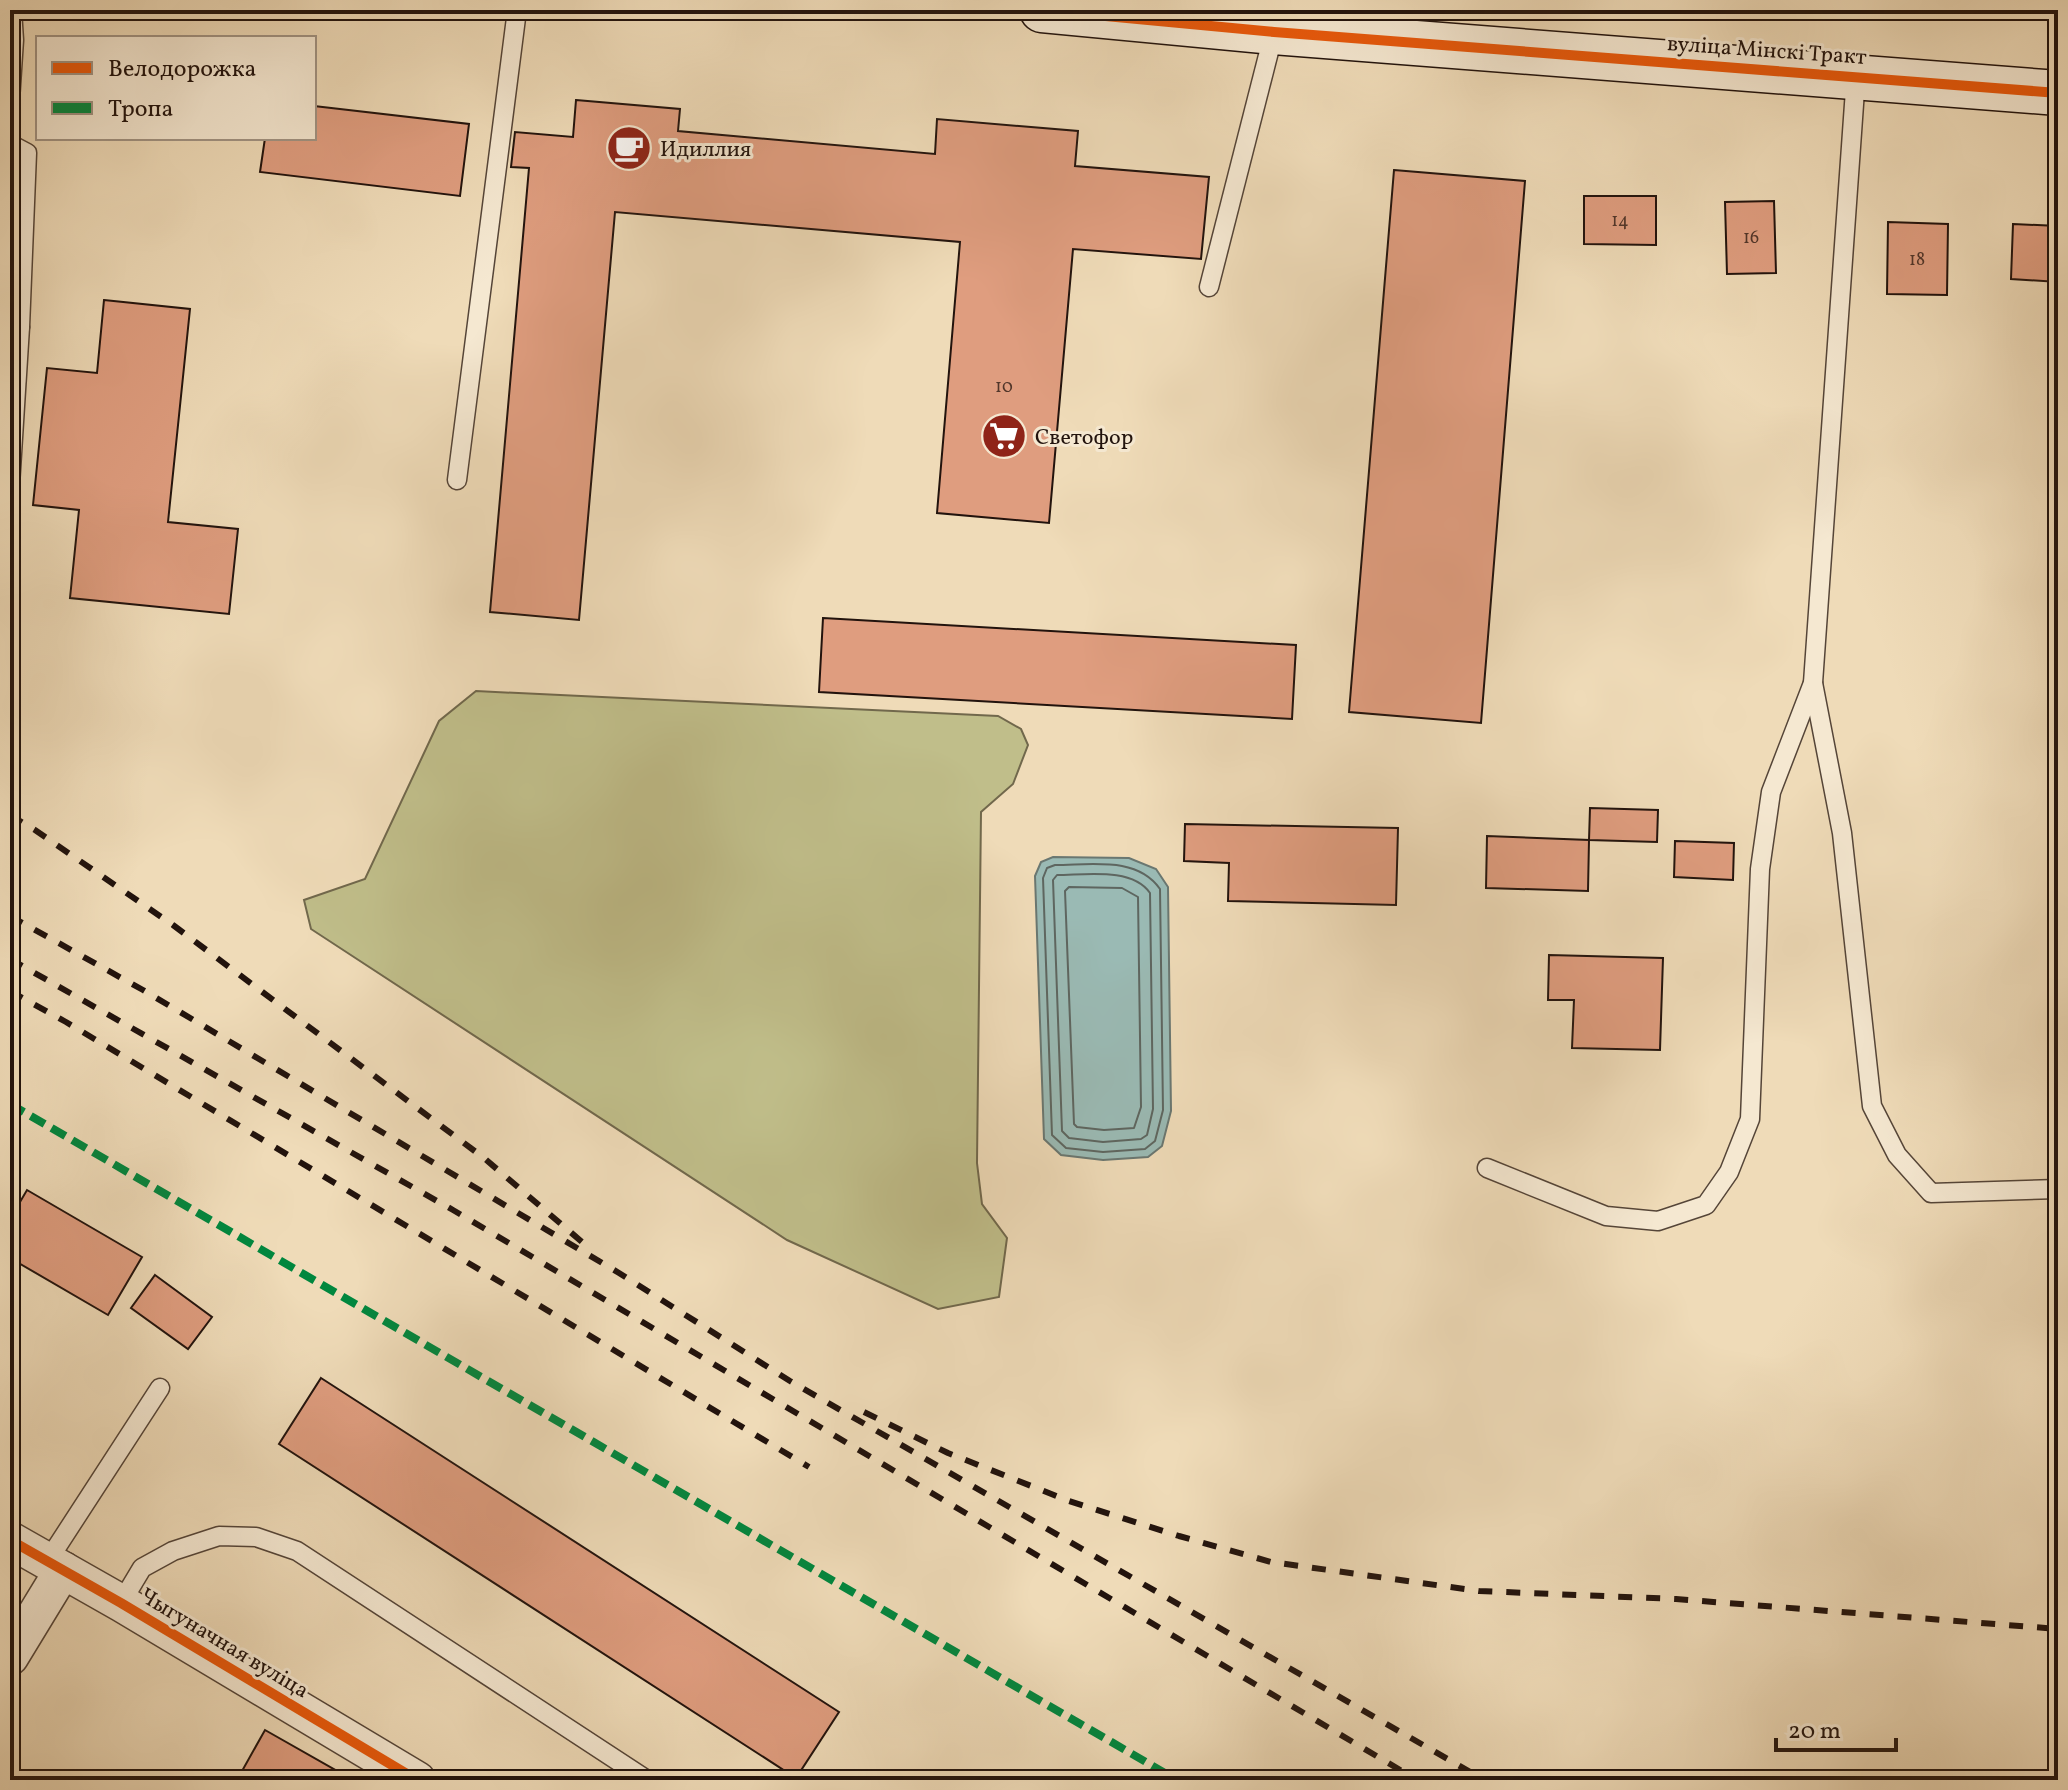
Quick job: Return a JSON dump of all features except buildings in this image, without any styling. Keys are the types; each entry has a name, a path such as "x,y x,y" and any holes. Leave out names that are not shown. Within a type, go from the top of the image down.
{"street":[{"name":"вуліца Мінскі Тракт","path":"1062,11 1274,32 2058,93"},
{"name":"Чыгуначная вуліца","path":"10,1540 417,1780"},
{"path":"10,1657 55,1566"}],"lane":[{"path":"10,100 14,40 12,10"},
{"path":"457,480 517,10"},
{"path":"1209,287 1274,32"},
{"path":"1856,76 1813,683 1842,833 1872,1106 1897,1155 1931,1193 2058,1189"},
{"path":"10,144 27,153 15,327 10,485"},
{"path":"1487,1168 1606,1216 1658,1221 1706,1205 1729,1172 1750,1119 1760,869 1771,792 1813,683"},
{"path":"55,1566 160,1388"},
{"path":"121,1603 142,1568 173,1551 219,1536 256,1537 297,1551 647,1780"}],"shaded area":[{"path":"476,691 998,716 1021,729 1028,745 1013,784 981,812 977,1163 982,1204 1007,1238 999,1297 938,1309 787,1240 311,929 304,900 365,879 439,721"}],"water":[{"path":"1053,857 1129,858 1156,869 1168,887 1171,1111 1162,1146 1148,1157 1103,1160 1061,1155 1044,1139 1035,876 1041,862"}],"railway":[{"path":"10,815 173,925 484,1158 582,1242"},
{"path":"10,916 143,990 619,1273 790,1381 1484,1780"},
{"path":"10,959 453,1210 1417,1780"},
{"path":"10,991 809,1467"},
{"path":"864,1412 948,1453 1069,1501 1271,1562 1479,1591 1676,1599 2058,1629"}],"marked path":[{"path":"10,1104 1177,1780"}],"cycle path":[{"path":"1042,10 1274,32 2058,93"},
{"path":"10,1540 417,1780"}],"place":[{"name":"Идиллия","path":"629,148"},
{"name":"Светофор","path":"1004,436"}]}
